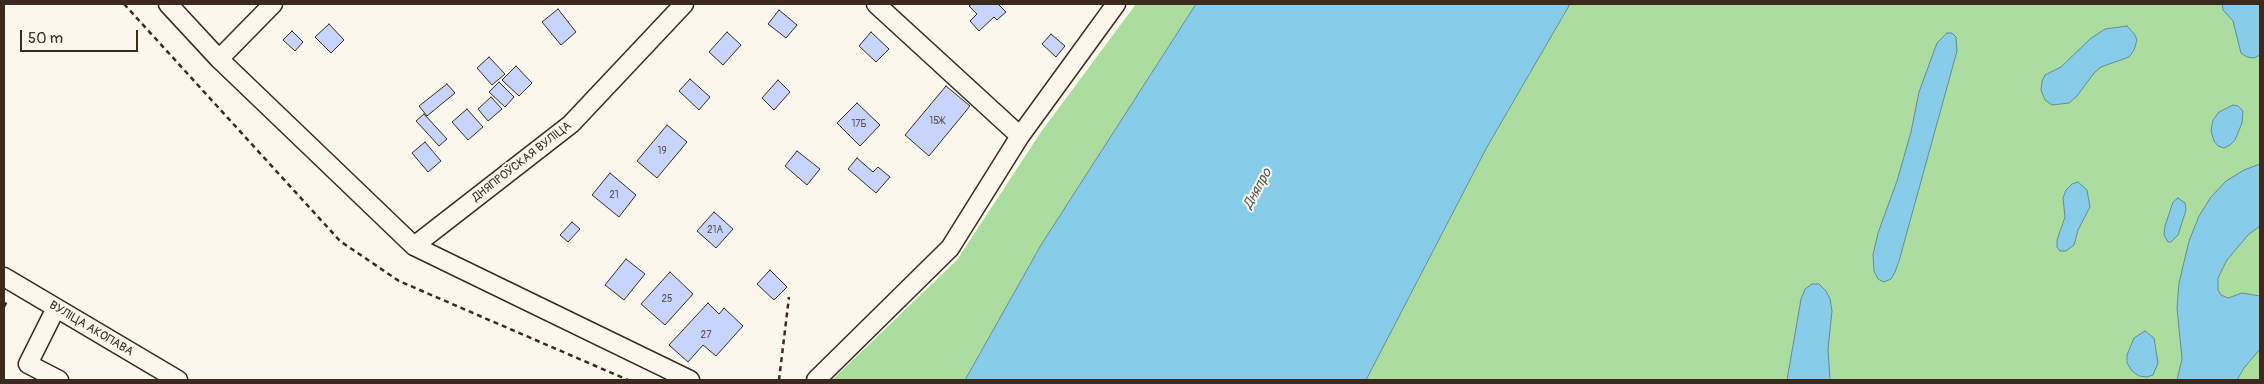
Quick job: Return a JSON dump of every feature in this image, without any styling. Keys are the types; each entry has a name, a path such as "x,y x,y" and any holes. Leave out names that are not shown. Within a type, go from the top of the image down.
{"street":[{"path":"168,4 219,59 414,246 690,380"},
{"path":"219,59 272,4"},
{"name":"ДНЯПРОЎСКАЯ ВУЛІЦА","path":"414,246 571,124 684,4"},
{"path":"876,4 1020,136"},
{"path":"816,380 950,248 1020,136 1116,4"},
{"name":"ВУЛІЦА АКОПАВА","path":"4,277 178,380"},
{"path":"56,308 28,364 59,380"}],"path":[{"path":"124,4 340,241 399,282 628,380"},
{"path":"780,380 789,297"}],"green space":[{"path":"1136,4 1196,4 1041,245 965,380 832,380 957,260 1041,132"},
{"path":"1570,4 2260,4 2260,380 1366,380 1487,147"}],"water":[{"name":"Дняпро","path":"1196,4 1570,4 1487,147 1366,380 965,380 1041,245"},
{"path":"2222,4 2260,4 2260,55 2254,58 2247,57 2241,53 2233,21 2223,10"},
{"path":"2127,26 2137,40 2134,50 2129,57 2101,67 2069,103 2052,105 2045,100 2041,90 2045,75 2061,67 2090,39 2105,29"},
{"path":"1947,33 1952,33 1956,37 1957,51 1899,261 1891,279 1884,282 1878,279 1874,271 1873,255 1878,233 1897,181 1911,132 1919,92 1937,43"},
{"path":"2233,105 2238,106 2243,111 2242,123 2235,140 2224,148 2218,146 2214,141 2211,131 2213,120 2219,112"},
{"path":"2260,164 2260,226 2248,235 2227,260 2218,278 2218,290 2221,295 2228,298 2242,293 2260,296 2260,349 2244,368 2237,380 2177,380 2182,359 2177,308 2179,283 2189,241 2199,216 2211,197 2226,181 2244,170"},
{"path":"2078,182 2087,190 2090,207 2078,230 2074,245 2066,251 2060,251 2057,247 2057,240 2065,217 2063,198 2066,190 2072,184"},
{"path":"2178,198 2185,203 2186,210 2178,235 2171,242 2168,242 2164,235 2165,226 2173,202"},
{"path":"1812,284 1819,284 1826,291 1830,299 1832,311 1828,349 1830,380 1787,380 1801,299 1805,289"},
{"path":"2145,331 2154,338 2158,363 2153,375 2147,377 2139,376 2132,371 2127,363 2127,355 2134,338"}],"building":[{"path":"972,4 998,4 1006,12 997,20 994,17 979,31 970,21 977,14 969,6"},
{"path":"558,9 576,32 561,45 542,22"},
{"path":"779,10 797,25 786,38 768,24"},
{"path":"329,24 344,40 331,53 315,37"},
{"path":"292,31 303,42 295,51 283,40"},
{"path":"727,32 741,45 723,65 709,52"},
{"path":"871,32 889,49 876,62 859,46"},
{"path":"1051,34 1065,46 1056,57 1042,44"},
{"path":"489,57 505,74 492,85 477,68"},
{"path":"516,66 532,83 519,96 502,80"},
{"path":"690,79 710,97 699,110 679,91"},
{"path":"778,80 790,92 774,110 762,98"},
{"path":"499,82 514,97 505,107 489,92"},
{"path":"447,84 455,93 427,116 419,106"},
{"path":"946,86 970,106 929,156 905,135"},
{"path":"491,97 502,109 488,121 478,109"},
{"path":"857,103 880,125 860,146 837,123"},
{"path":"467,109 483,127 468,140 452,122"},
{"path":"424,114 447,139 439,146 416,121"},
{"path":"667,125 687,142 657,178 637,161"},
{"path":"425,142 441,161 428,172 412,153"},
{"path":"797,151 820,169 807,185 785,166"},
{"path":"857,158 873,172 878,167 890,177 876,193 848,169"},
{"path":"610,173 636,195 619,217 592,195"},
{"path":"714,212 733,229 716,248 697,231"},
{"path":"572,222 580,229 568,242 560,235"},
{"path":"626,259 645,274 624,300 605,285"},
{"path":"770,270 787,287 774,300 757,284"},
{"path":"670,272 693,294 665,325 641,304"},
{"path":"708,303 719,314 724,308 743,326 716,356 703,345 688,362 669,345"}]}
